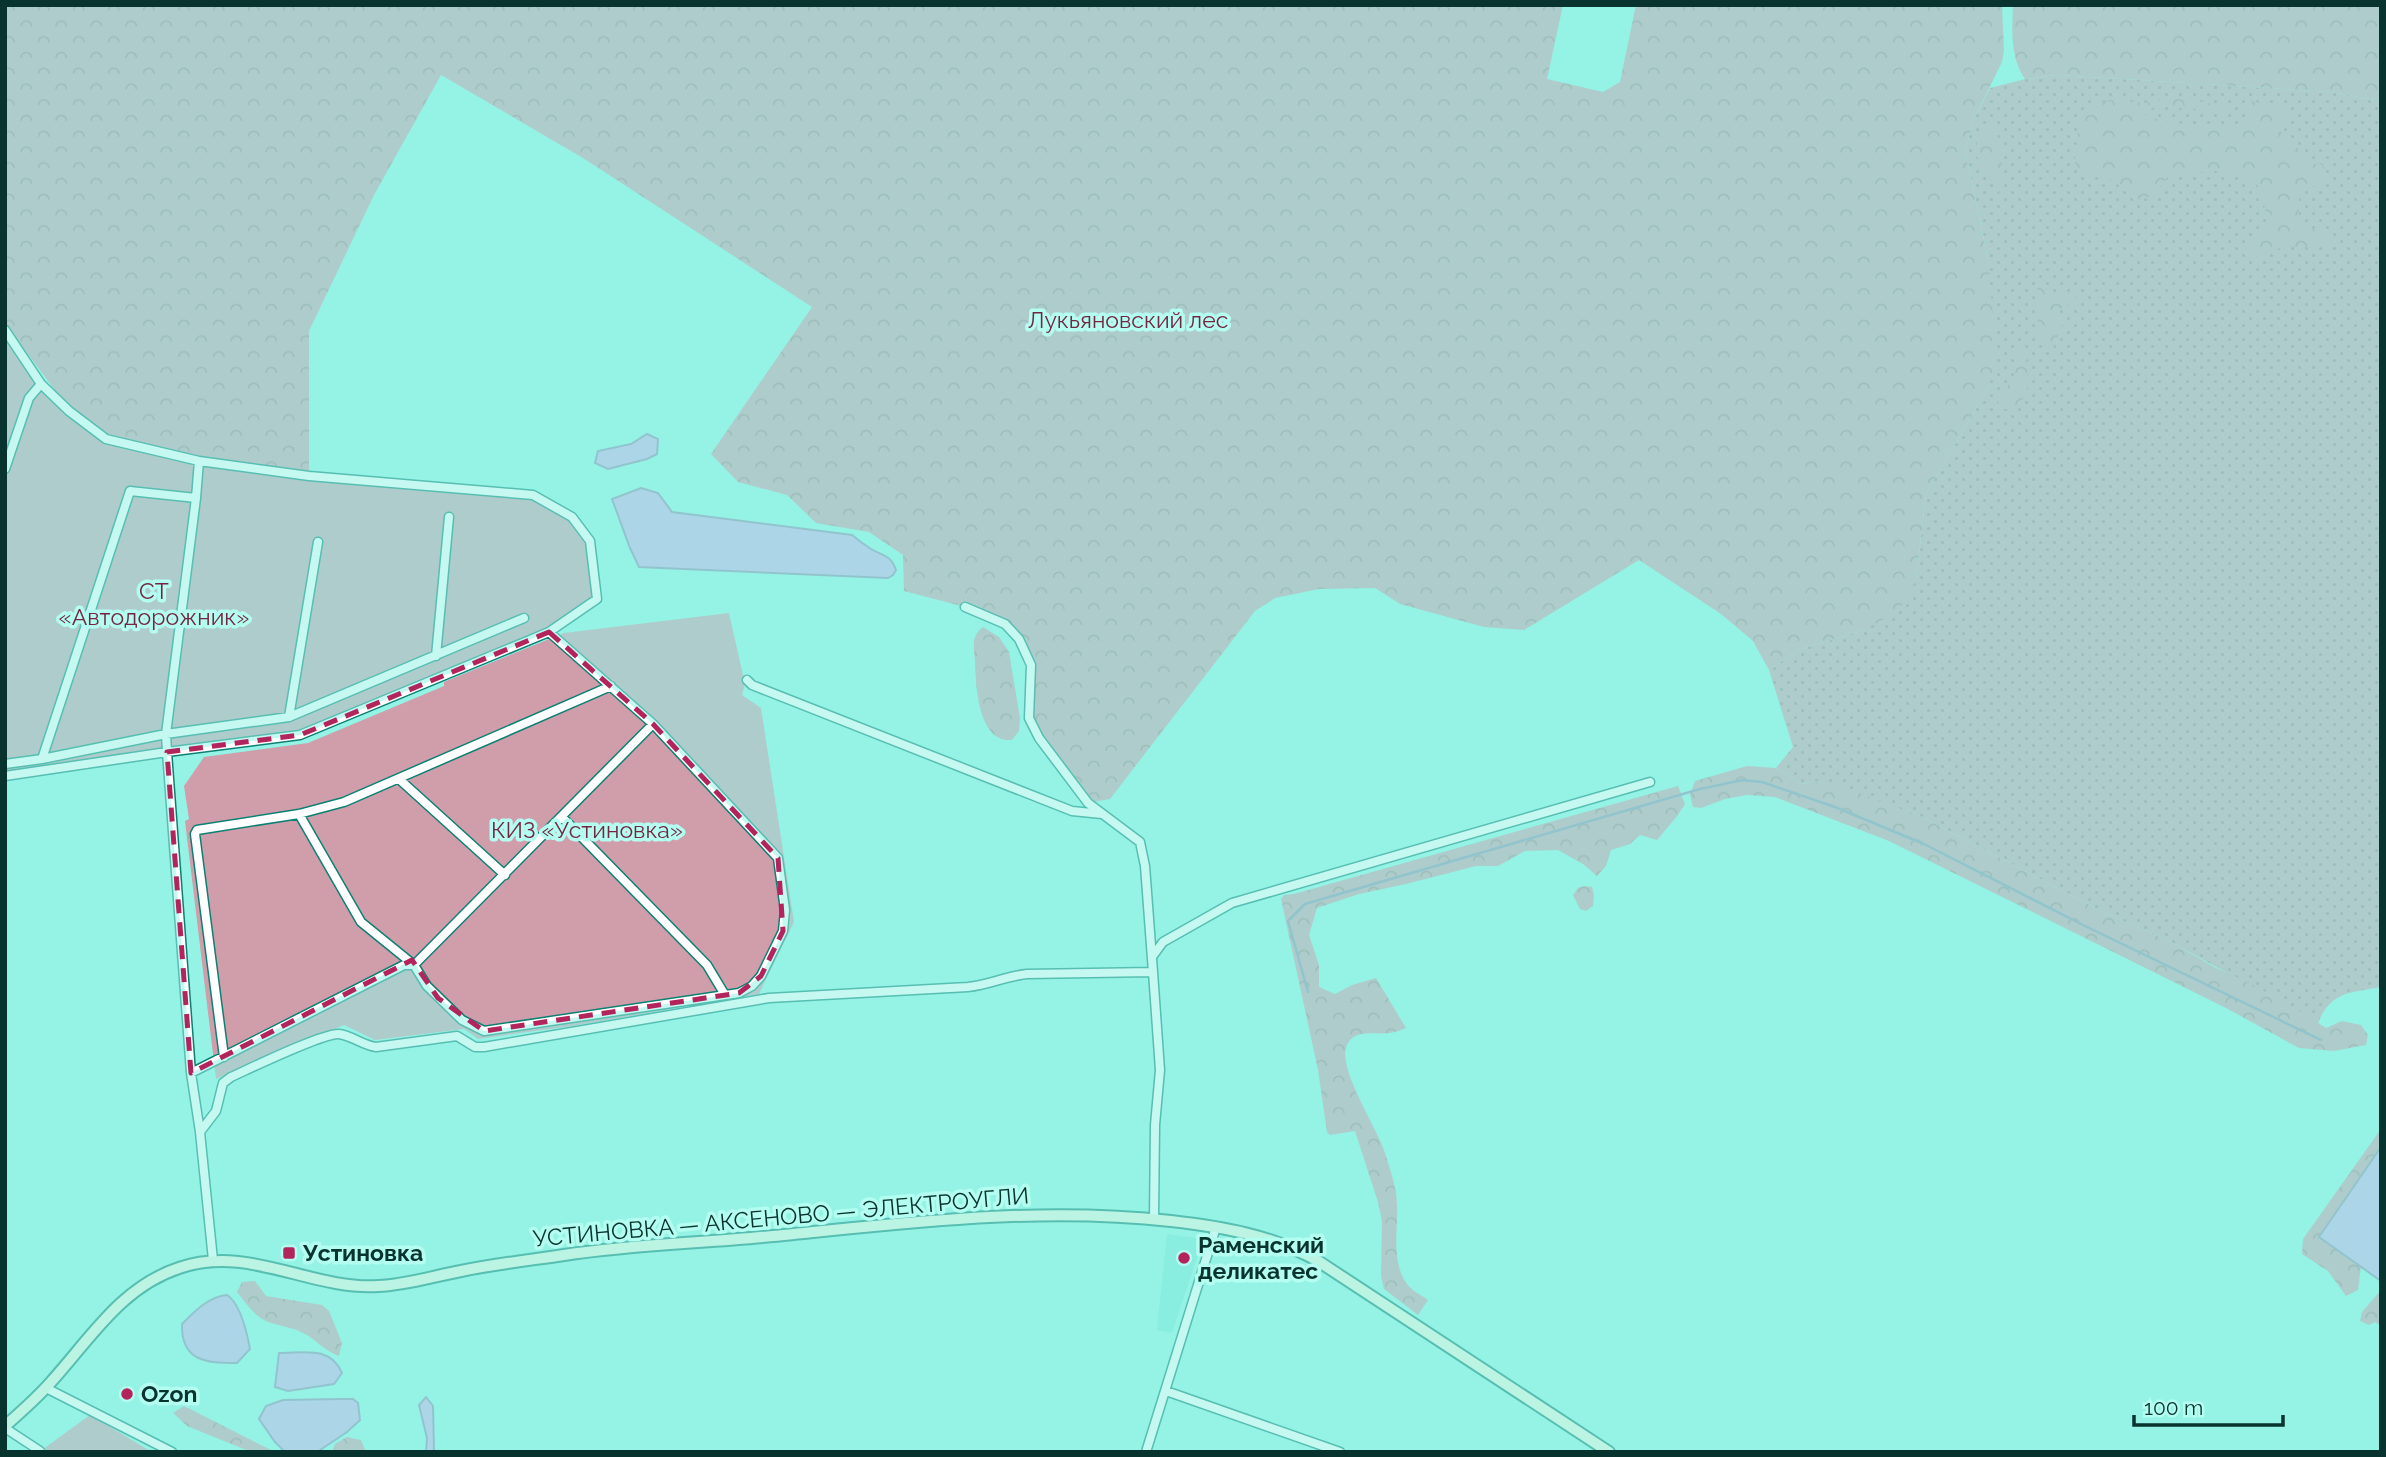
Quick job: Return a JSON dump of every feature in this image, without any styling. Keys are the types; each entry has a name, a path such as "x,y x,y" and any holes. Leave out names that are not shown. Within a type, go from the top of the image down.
{"main road":[{"name":"УСТИНОВКА — АКСЕНОВО — ЭЛЕКТРОУГЛИ","path":"5,1427 46,1388 106,1317 134,1291 156,1277 181,1267 213,1260 247,1261 347,1286 380,1286 590,1251 769,1237 937,1219 1065,1214 1154,1219 1216,1227 1255,1234 1291,1246 1609,1452"}],"street":[{"path":"5,330 41,384 69,411 106,439 199,461 309,476 533,495 572,517 590,541 597,599 549,632 300,735 5,776"},
{"path":"5,469 29,398 41,384"},
{"path":"199,461 166,734 191,1073 213,1260"},
{"path":"42,759 130,491 196,498"},
{"path":"436,656 449,517"},
{"path":"289,717 318,542"},
{"path":"965,607 1005,624 1019,639 1031,665 1029,718 1039,738 1088,803 1140,842 1145,866 1160,1070 1155,1125 1154,1219"},
{"path":"5,764 166,734 289,717 524,618"},
{"path":"299,814 361,922 414,965 427,986 461,1020 484,1031 739,993 752,986 761,976 783,931 785,910 778,858 653,724 549,632"},
{"path":"747,680 752,685 1072,811 1102,814"},
{"path":"224,1057 195,834 197,830 299,814 344,802 611,686"},
{"path":"191,1073 404,965 414,965 653,724"},
{"path":"400,779 505,875"},
{"path":"1152,957 1163,942 1232,902 1650,782"},
{"path":"562,817 707,965 725,995"},
{"path":"200,1132 216,1111 223,1083 231,1077 330,1034 349,1037 364,1045 376,1047 457,1036 468,1044 484,1047 769,998 968,987 989,985 1014,975 1027,974 1153,971"},
{"path":"1146,1452 1216,1227"},
{"path":"46,1388 172,1452"},
{"path":"1166,1391 1340,1452"},
{"path":"5,1427 40,1451"}],"highlighted area":[{"path":"549,632 653,724 778,858 783,931 761,976 739,993 484,1031 438,998 412,960 191,1073 167,752 300,735"}],"shaded area":[{"path":"647,434 658,439 657,454 608,469 595,463 598,451 631,444"},
{"path":"641,488 658,493 672,512 852,535 889,559 896,570 888,578 639,567 612,499"},
{"path":"2381,1147 2381,1281 2319,1237"},
{"path":"1167,1234 1203,1239 1172,1333 1157,1330"},
{"path":"227,1295 240,1312 250,1349 237,1363 198,1358 186,1346 182,1324 208,1302"},
{"path":"308,1352 324,1355 337,1364 342,1373 334,1384 288,1391 275,1387 279,1353"},
{"path":"426,1397 433,1406 434,1452 426,1452 427,1438 419,1405"},
{"path":"353,1399 358,1403 360,1420 317,1452 285,1452 259,1419 266,1406 283,1400"}],"green space":[{"name":"Лукьяновский лес","path":"5,5 1563,5 1547,79 1603,92 1620,82 1636,5 2002,5 2002,62 1974,119 1965,151 1988,259 1996,353 1990,384 1926,494 1916,580 1899,611 1864,630 1798,650 1769,670 1753,641 1721,614 1639,560 1524,630 1484,627 1400,604 1375,588 1319,589 1275,598 1255,611 1110,799 1088,803 1029,718 1031,665 1005,624 965,607 904,591 903,555 869,532 816,523 787,495 738,482 711,454 812,307 583,158 441,75 374,195 309,331 309,474 182,455 107,438 70,410 5,324"},
{"path":"2013,5 2381,5 2381,101 2331,92 2057,75 2025,79 2014,53"},
{"path":"2057,75 2331,92 2381,101 2381,987 2335,999 2318,1023 2171,942 2101,911 1920,816 1819,781 1802,784 1776,768 1793,747 1769,670 1798,650 1864,630 1916,580 1926,494 1990,384 1988,258 1965,151 1974,119 1990,88 2025,79"},
{"path":"2119,98 2139,103 2188,100 2234,112 2207,114 2201,109 2157,105 2144,114 2165,121 2201,125 2235,126 2244,119 2250,101 2290,108 2290,122 2279,130 2314,164 2323,164 2328,184 2304,188 2299,200 2299,225 2331,234 2329,246 2282,247 2261,258 2247,253 2253,237 2268,229 2264,204 2256,182 2216,171 2169,175 2155,193 2140,201 2112,180 2074,168 2079,122 2104,101"},
{"path":"1992,122 2002,157 1999,194 1977,157 1977,139"},
{"path":"2037,286 2042,286 2045,292 2073,293 2077,298 2074,304 2057,312 2063,324 2053,348 2048,352 2043,349 2038,332"},
{"name":"СТ «Автодорожник»","path":"5,337 40,386 106,441 199,462 533,495 572,517 590,541 597,599 549,632 300,735 5,776"},
{"path":"2019,342 2025,345 2028,380 2026,396 2012,410 1999,408 1998,402 2014,375 2016,346"},
{"name":"КИЗ «Устиновка»","path":"729,613 745,684 742,695 761,708 794,922 759,994 478,1039 464,1029 375,1040 344,1025 216,1079 185,821 189,819 184,786 204,757 308,743 444,686 444,682 564,633"},
{"path":"983,627 999,637 1009,652 1020,718 1019,731 1012,740 1001,738 992,732 981,711 976,685 974,643 976,635"},
{"path":"1747,766 1776,768 1802,784 1819,781 1840,786 1920,816 2101,911 2171,942 2216,968 2246,981 2326,1028 2342,1021 2361,1025 2368,1035 2366,1045 2334,1051 2299,1048 2226,1008 1889,841 1775,797 1747,795 1725,799 1701,808 1693,807 1690,795 1695,781"},
{"path":"1678,786 1685,804 1657,840 1640,835 1630,844 1611,850 1606,866 1597,876 1583,864 1558,850 1525,851 1498,866 1476,866 1359,894 1317,908 1309,935 1319,965 1319,987 1335,994 1352,985 1376,978 1406,1028 1390,1033 1355,1036 1347,1045 1345,1055 1352,1083 1381,1142 1393,1179 1397,1199 1396,1246 1402,1275 1409,1286 1428,1300 1418,1315 1384,1289 1381,1276 1382,1221 1355,1131 1330,1135 1327,1132 1318,1070 1281,899 1284,895"},
{"path":"1592,887 1594,895 1593,906 1586,911 1580,909 1573,895 1578,888"},
{"path":"2381,1129 2381,1147 2319,1237 2361,1266 2358,1290 2346,1296 2328,1271 2302,1254 2303,1239"},
{"path":"255,1281 266,1296 322,1305 329,1311 342,1343 339,1356 301,1332 268,1322 256,1315 237,1292 242,1282"},
{"path":"2381,1290 2381,1326 2375,1322 2369,1325 2360,1321 2362,1312"},
{"path":"184,1406 275,1452 251,1452 187,1426 173,1413"},
{"path":"90,1415 152,1452 39,1452"},
{"path":"347,1437 361,1440 366,1452 332,1452 335,1444"}],"waterway":[{"path":"1308,992 1288,921 1305,904 1700,789 1743,780 1762,782 1835,807 1924,844 2085,926 2321,1040"}],"place":[{"name":"Устиновка","path":"289,1253"},
{"name":"Раменский деликатес","path":"1184,1258"},
{"name":"Ozon","path":"127,1394"}]}
